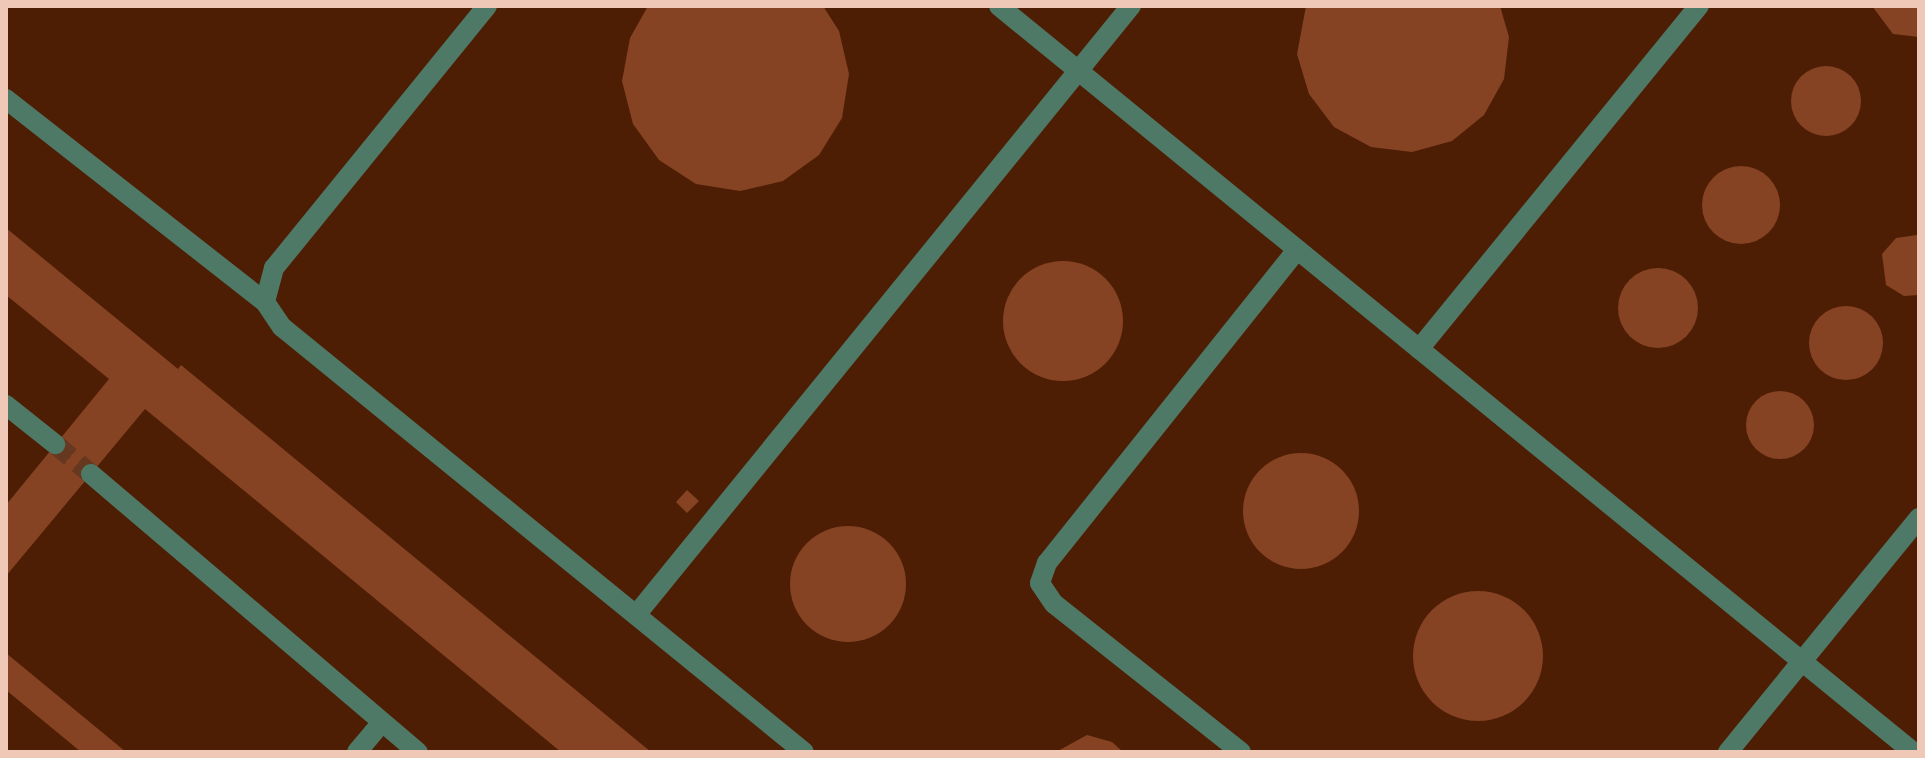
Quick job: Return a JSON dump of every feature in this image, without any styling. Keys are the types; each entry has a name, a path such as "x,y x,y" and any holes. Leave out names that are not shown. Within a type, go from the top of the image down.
{"lane":[{"path":"265,302 274,268 487,6"},
{"path":"999,6 1913,752"},
{"path":"636,615 1131,6"},
{"path":"1419,349 1699,6"},
{"path":"6,99 265,302 282,327 804,752"},
{"path":"1241,752 1054,604 1040,583 1047,563 1297,250"},
{"path":"6,405 55,444"},
{"path":"91,474 418,752"},
{"path":"1728,752 1919,518"},
{"path":"357,752 381,723"}],"building":[{"path":"648,6 823,6 839,31 849,74 842,118 819,155 783,181 740,191 696,184 659,160 633,124 622,81 630,38"},
{"path":"1306,6 1500,6 1509,37 1504,79 1484,115 1452,141 1412,152 1371,147 1334,127 1309,94 1297,54"},
{"path":"1872,6 1919,6 1919,37 1893,34"},
{"path":"1826,66 1851,76 1861,101 1851,126 1826,136 1801,126 1791,101 1801,76"},
{"path":"1741,166 1756,169 1773,183 1780,205 1777,220 1763,237 1741,244 1726,241 1709,227 1702,205 1705,190 1719,173"},
{"path":"6,228 178,369 181,365 651,752 561,752 145,409 6,576 6,505 109,379 6,295"},
{"path":"1917,235 1919,295 1904,296 1886,285 1882,254 1896,238"},
{"path":"1063,261 1086,265 1106,278 1119,298 1123,321 1119,344 1106,364 1086,377 1063,381 1040,377 1020,364 1007,344 1003,321 1007,298 1020,278 1040,265"},
{"path":"1658,268 1673,271 1686,280 1695,293 1698,308 1695,323 1686,336 1673,345 1658,348 1643,345 1630,336 1621,323 1618,308 1621,293 1630,280 1643,271"},
{"path":"1846,306 1860,309 1872,317 1880,329 1883,343 1880,357 1872,369 1860,377 1846,380 1832,377 1820,369 1812,357 1809,343 1812,329 1820,317 1832,309"},
{"path":"1780,391 1804,401 1814,425 1804,449 1780,459 1756,449 1746,425 1756,401"},
{"path":"1301,453 1323,457 1342,470 1355,489 1359,511 1355,533 1342,552 1323,565 1301,569 1279,565 1260,552 1247,533 1243,511 1247,489 1260,470 1279,457"},
{"path":"687,490 699,501 687,513 676,502"},
{"path":"848,526 870,530 889,543 902,562 906,584 902,606 889,625 870,638 848,642 826,638 807,625 794,606 790,584 794,562 807,543 826,530"},
{"path":"1478,591 1503,596 1524,610 1538,631 1543,656 1538,681 1524,702 1503,716 1478,721 1453,716 1432,702 1418,681 1413,656 1418,631 1432,610 1453,596"},
{"path":"6,653 126,752 81,752 6,690"},
{"path":"1087,735 1112,742 1123,752 1056,752"}],"tunnel":[{"path":"55,444 91,474"}]}
